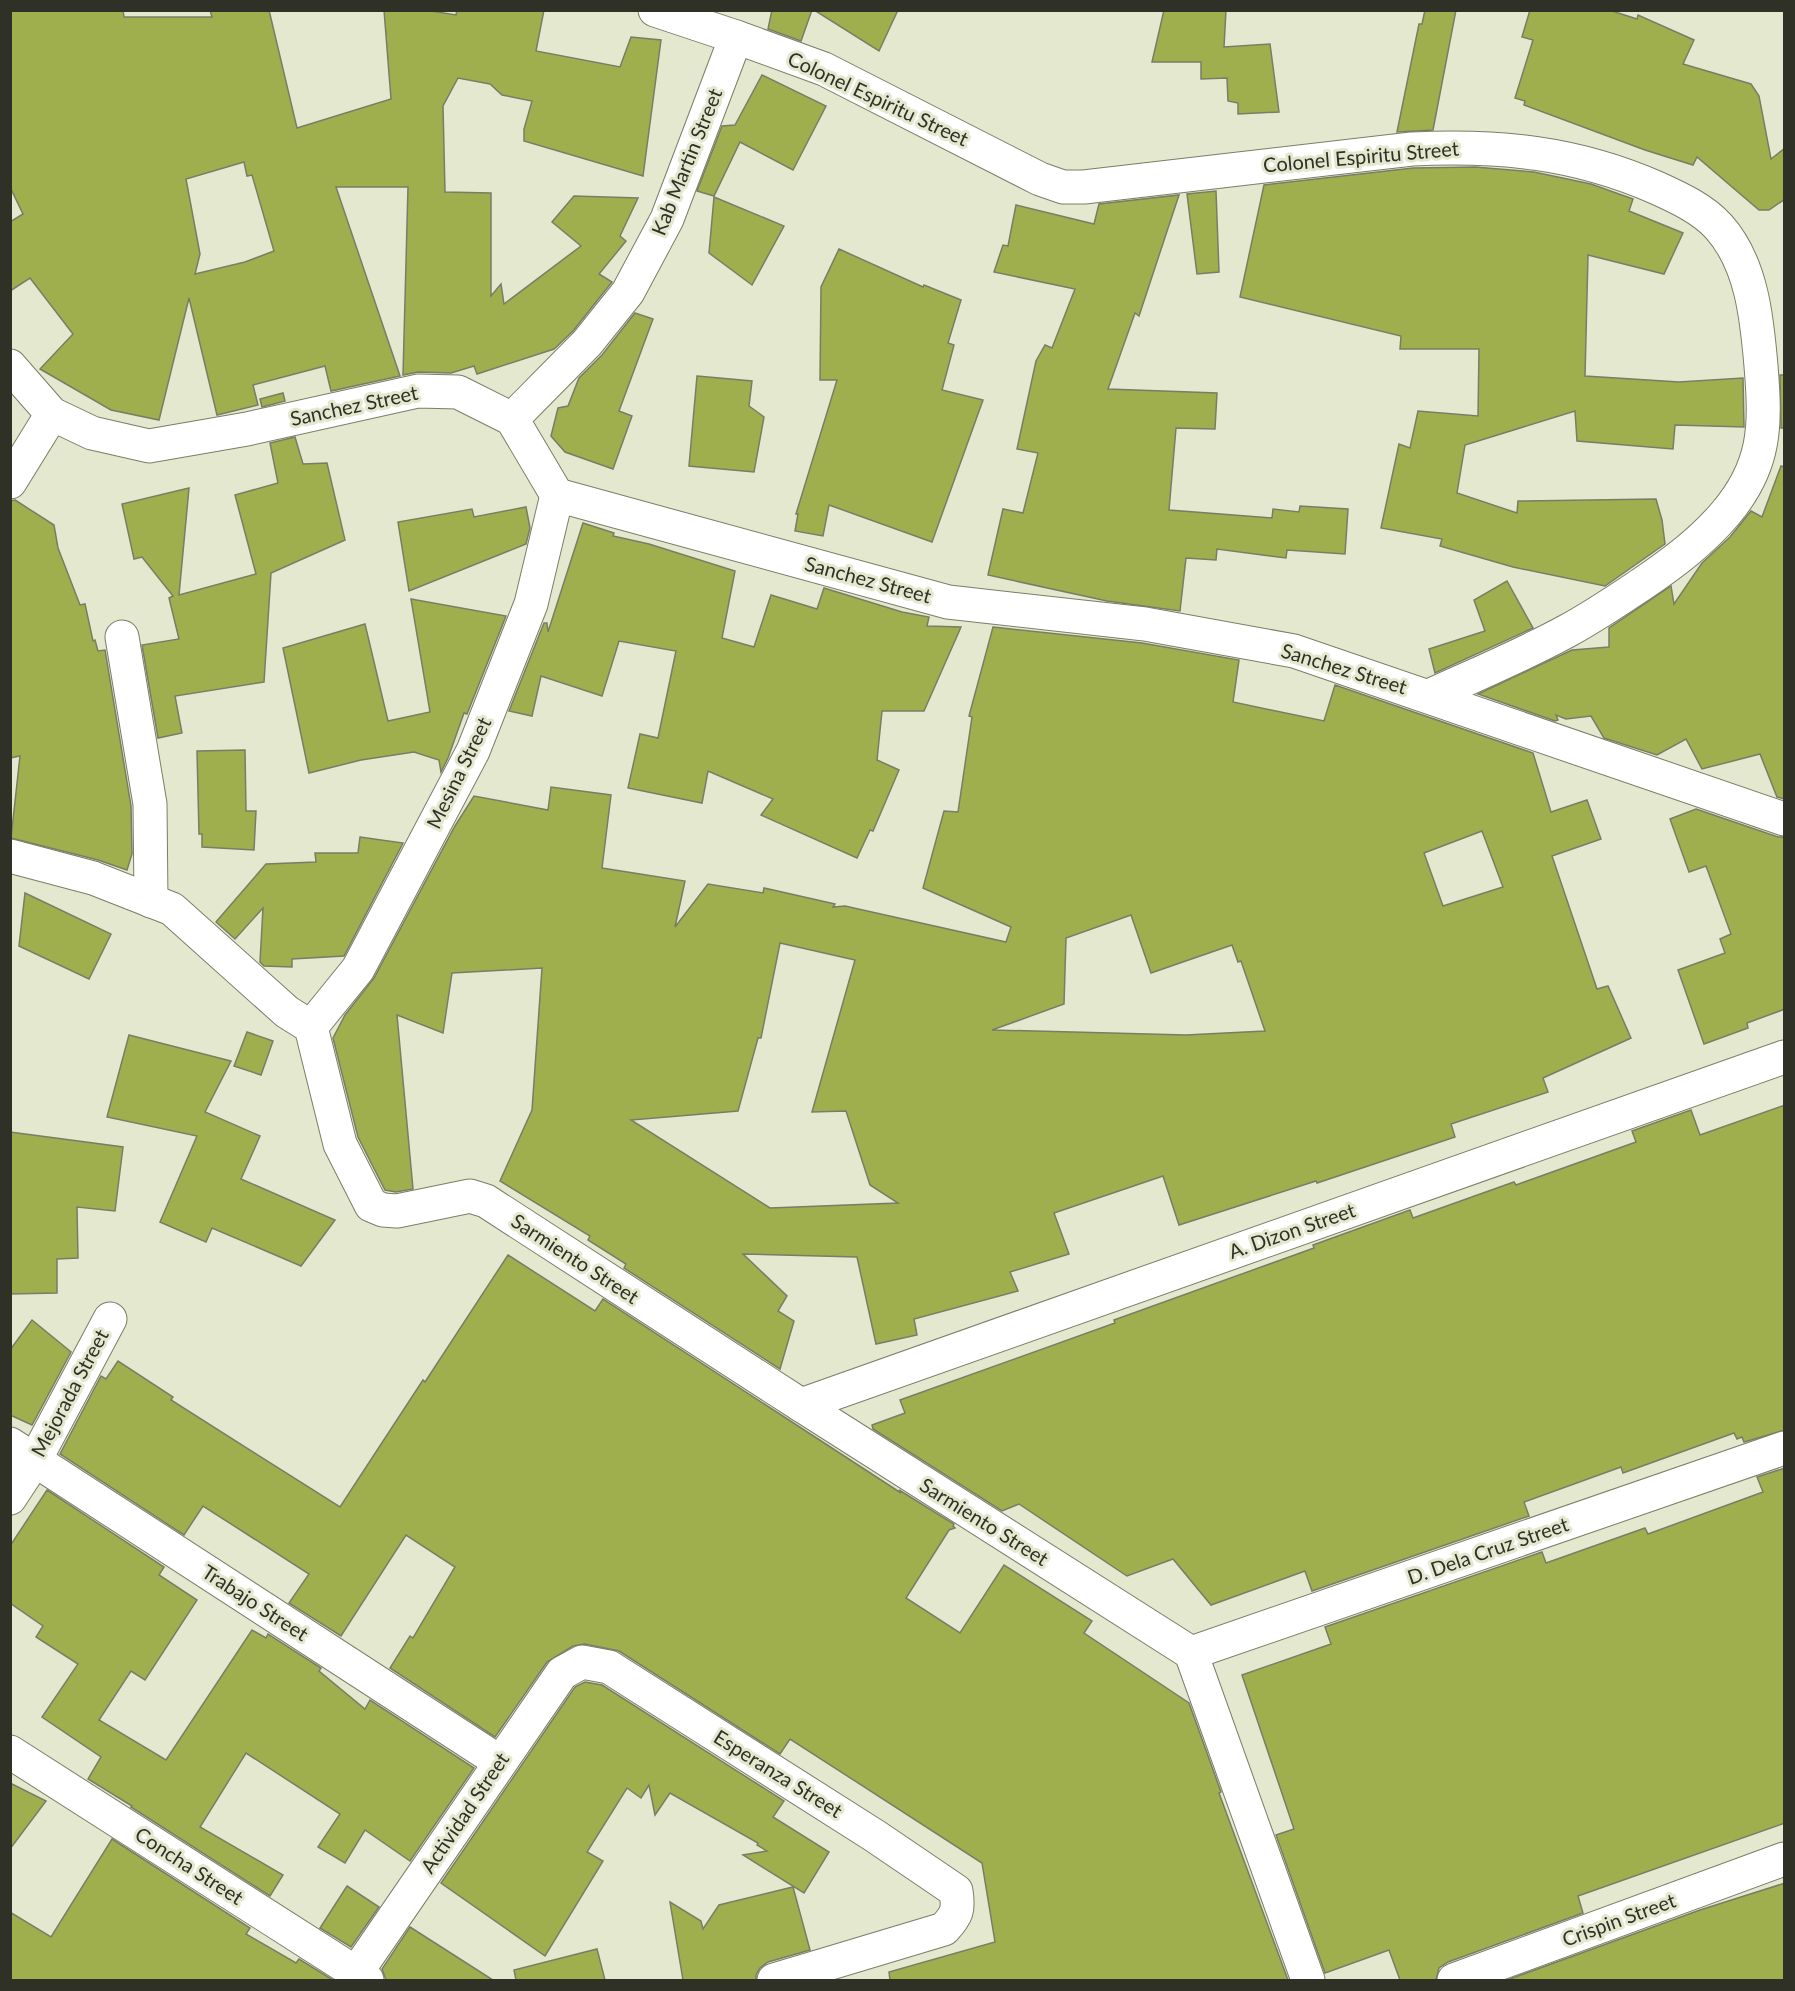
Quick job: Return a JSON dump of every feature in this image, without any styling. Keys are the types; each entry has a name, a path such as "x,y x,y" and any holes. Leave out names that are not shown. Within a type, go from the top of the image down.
{"street":[{"name":"Colonel Espiritu Street","path":"655,10 736,36 824,69 1040,179 1064,187 1084,187 1412,148 1513,149 1554,155 1630,176 1698,209 1719,226 1732,245 1751,290 1761,363 1765,424 1760,449 1743,489 1726,514 1690,550 1620,599 1567,631 1429,696"},
{"name":"Kab Martin Street","path":"512,419 586,343 628,292 667,219 736,36"},
{"name":"Sanchez Street","path":"10,366 52,414 92,433 149,446 247,429 418,391 458,392 512,419"},
{"path":"10,482 52,414"},
{"path":"512,419 557,495"},
{"name":"Sanchez Street","path":"557,495 948,602 1144,624 1294,651 1785,819"},
{"name":"Mesina Street","path":"310,1027 358,969 473,751 531,604 557,495"},
{"path":"122,637 150,804 151,901"},
{"path":"10,856 93,878 172,909 287,1012 310,1027"},
{"name":"Sarmiento Street","path":"310,1027 340,1144 371,1205 383,1210 397,1211 470,1196 486,1201 1191,1653"},
{"name":"A. Dizon Street","path":"801,1405 1785,1057"},
{"name":"Mejorada Street","path":"10,1498 23,1452 110,1319"},
{"name":"D. Dela Cruz Street","path":"1191,1653 1785,1449"},
{"name":"Trabajo Street","path":"23,1452 500,1762"},
{"path":"1191,1653 1308,1980"},
{"name":"Actividad Street","path":"362,1977 500,1762 562,1673 582,1662"},
{"name":"Esperanza Street","path":"582,1662 609,1667 875,1836 956,1891 958,1907 954,1919 944,1929 774,1980"},
{"name":"Concha Street","path":"10,1752 362,1977"},
{"name":"Crispin Street","path":"1454,1980 1785,1859"}],"building":[{"path":"10,10 123,10 124,17 212,17 210,10 269,10 297,128 391,99 384,10 425,10 456,15 457,10 544,10 536,51 620,67 631,37 661,40 643,176 524,141 524,129 532,101 502,95 490,84 458,78 443,106 445,192 491,193 491,296 501,284 504,304 581,246 552,222 574,196 638,198 620,236 626,241 599,274 612,282 573,331 554,349 477,374 474,366 451,373 418,372 403,375 408,187 336,187 400,376 331,391 325,366 253,385 258,405 217,415 189,298 159,420 111,410 40,369 73,334 30,278 10,291 10,222 23,214 10,187","holes":["244,162 247,176 252,175 274,251 245,262 195,274 200,254 186,179"]},
{"path":"772,10 812,10 801,41 768,29"},
{"path":"814,10 898,10 879,51"},
{"path":"1164,10 1226,10 1224,47 1270,44 1279,112 1238,114 1238,103 1228,101 1227,78 1201,79 1201,62 1152,62"},
{"path":"1425,10 1456,10 1433,130 1397,132 1419,24 1422,24"},
{"path":"1530,10 1609,10 1637,19 1638,15 1694,40 1683,64 1751,84 1759,96 1771,159 1785,148 1785,199 1769,210 1759,210 1697,157 1693,165 1645,150 1524,105 1525,101 1515,98 1533,40 1522,37"},
{"path":"762,75 826,106 793,170 740,142 714,196 697,191 722,126 735,125"},
{"path":"1475,167 1534,172 1591,184 1633,199 1629,211 1683,233 1664,274 1588,255 1585,376 1679,382 1743,378 1744,427 1675,425 1673,449 1577,441 1575,411 1465,445 1457,493 1517,513 1518,501 1656,499 1665,544 1605,586 1513,567 1440,546 1442,539 1381,528 1399,444 1410,448 1418,411 1478,416 1479,349 1400,349 1401,336 1240,297 1264,185 1413,168"},
{"path":"1216,191 1219,272 1197,274 1187,194"},
{"path":"1179,195 1139,316 1135,313 1108,389 1217,393 1215,429 1176,428 1169,510 1272,518 1273,509 1299,512 1300,506 1348,509 1345,554 1287,550 1286,558 1217,549 1216,560 1186,558 1180,611 1107,601 988,575 1003,509 1023,513 1038,453 1017,449 1036,361 1045,345 1052,348 1075,289 994,272 1003,245 1008,246 1016,205 1094,224 1099,204"},
{"path":"714,197 784,226 752,285 709,253"},
{"path":"839,249 923,287 924,285 961,300 948,343 954,345 942,390 983,400 932,542 829,505 823,536 795,531 798,514 796,514 837,380 820,380 821,287"},
{"path":"635,313 653,319 619,411 632,416 613,469 565,452 551,436 558,408 568,406 579,378 602,355"},
{"path":"1780,375 1785,375 1785,428 1781,428"},
{"path":"697,376 752,381 749,406 764,417 754,472 689,466"},
{"path":"283,393 285,401 262,407 260,399"},
{"path":"295,437 303,464 327,463 345,540 271,573 264,682 175,696 182,733 158,738 142,645 179,639 169,598 173,596 142,557 134,559 122,504 189,488 179,595 256,574 235,495 278,483 270,443"},
{"path":"1781,466 1785,467 1785,799 1777,797 1760,754 1702,769 1686,739 1657,755 1604,738 1591,716 1566,719 1556,715 1558,720 1555,721 1478,694 1572,650 1609,647 1609,628 1671,586 1674,604 1702,563 1730,537 1751,511 1762,517"},
{"path":"15,500 54,525 58,548 80,605 85,604 93,641 95,640 98,651 105,650 131,806 132,854 127,870 98,860 11,838 20,756 10,758 10,501"},
{"path":"526,507 530,528 526,544 409,591 398,522 472,509 474,517"},
{"path":"583,523 614,533 613,536 649,544 735,571 722,638 754,647 771,595 817,609 824,588 902,612 929,617 927,626 961,627 924,711 882,711 877,760 899,770 873,831 870,830 857,858 761,815 773,799 708,771 702,803 628,788 640,734 658,738 676,651 619,641 602,696 541,676 532,716 509,711 544,623 547,623 548,632"},
{"path":"1507,581 1533,628 1435,673 1429,649 1485,631 1474,600"},
{"path":"411,599 506,616 441,772 439,760 414,752 361,760 309,773 283,648 365,624 388,721 430,712"},
{"path":"993,627 1142,643 1239,660 1233,702 1324,721 1335,685 1533,753 1551,812 1587,800 1601,839 1552,856 1597,989 1608,986 1631,1038 1543,1078 1548,1092 1451,1124 1455,1137 1317,1183 1316,1181 1179,1225 1163,1176 1054,1213 1069,1254 1010,1272 1018,1291 914,1319 917,1335 876,1344 857,1257 743,1254 787,1296 778,1311 794,1321 780,1369 624,1268 626,1264 588,1240 590,1236 500,1181 532,1110 542,968 452,973 443,1033 397,1015 413,1189 396,1192 385,1190 358,1137 333,1038 345,1015 374,978 455,826 474,796 548,810 551,787 611,795 602,868 685,881 675,927 708,884 763,893 764,888 835,904 833,907 845,906 1006,942 1011,927 923,888 944,811 958,812 972,717 969,716","holes":["1482,831 1503,887 1443,906 1424,853","1131,915 1151,973 1232,945 1238,962 1241,961 1265,1031 1186,1035 992,1030 1064,1004 1066,938","780,943 855,960 812,1112 846,1111 870,1185 898,1203 770,1208 631,1120 738,1111 758,1038 761,1038"]},
{"path":"245,750 246,811 256,811 254,850 202,847 202,834 199,834 197,751"},
{"path":"1696,809 1778,837 1785,837 1785,1009 1747,1023 1748,1028 1704,1044 1678,970 1725,953 1720,939 1731,934 1706,866 1689,872 1670,819"},
{"path":"360,837 403,843 344,956 292,959 292,967 264,966 260,962 263,908 235,939 216,922 266,864 316,862 315,853 358,853"},
{"path":"25,893 111,934 89,979 19,946"},
{"path":"247,1032 273,1041 261,1075 234,1066"},
{"path":"129,1035 231,1061 205,1112 260,1136 241,1179 335,1220 301,1266 212,1228 206,1242 160,1222 197,1136 107,1117"},
{"path":"1785,1105 1785,1430 1744,1442 1742,1437 1737,1439 1734,1433 1623,1473 1621,1467 1524,1502 1529,1516 1312,1591 1305,1571 1211,1605 1173,1559 1127,1576 1019,1504 1002,1511 873,1429 872,1425 905,1413 900,1400 1115,1323 1114,1320 1314,1248 1313,1245 1410,1210 1413,1218 1514,1182 1516,1185 1636,1142 1632,1131 1691,1110 1700,1135"},
{"path":"10,1132 123,1147 115,1211 77,1207 78,1258 57,1259 57,1293 10,1294"},
{"path":"508,1255 595,1311 603,1299 901,1493 899,1490 954,1524 955,1528 949,1530 906,1598 960,1633 1004,1565 1092,1621 1084,1633 1189,1703 1221,1792 1219,1793 1288,1980 890,1980 889,1972 995,1942 982,1863 790,1739 780,1754 619,1651 585,1644 573,1646 547,1662 495,1737 390,1668 410,1636 413,1638 455,1567 406,1535 341,1636 289,1603 309,1574 203,1506 184,1535 60,1454 101,1376 106,1379 118,1361 173,1397 171,1400 340,1507"},
{"path":"32,1320 71,1352 32,1425 10,1415 10,1350"},
{"path":"1785,1468 1785,1823 1578,1896 1583,1913 1448,1962 1439,1968 1436,1980 1400,1980 1389,1950 1325,1973 1276,1835 1294,1829 1242,1675 1331,1644 1325,1627 1542,1552 1546,1563 1645,1528 1648,1534 1763,1492 1757,1477"},
{"path":"47,1490 164,1567 159,1575 197,1600 145,1680 131,1671 99,1720 166,1760 252,1630 266,1638 268,1634 321,1668 319,1671 365,1709 370,1700 474,1768 410,1861 365,1830 345,1863 318,1847 340,1814 246,1753 200,1827 283,1875 270,1896 88,1779 101,1757 42,1717 78,1664 36,1637 43,1626 10,1603 10,1546"},
{"path":"585,1682 602,1685 784,1801 773,1817 829,1852 804,1893 743,1855 767,1851 757,1845 758,1843 670,1793 655,1815 649,1785 641,1798 627,1788 587,1852 603,1861 545,1956 441,1883 575,1687"},
{"path":"10,1783 46,1801 10,1849"},
{"path":"112,1839 250,1928 246,1934 296,1963 299,1959 333,1980 10,1980 10,1912 51,1937"},
{"path":"1785,1883 1785,1980 1507,1980 1700,1910"},
{"path":"347,1886 379,1907 351,1947 320,1928"},
{"path":"793,1887 810,1950 768,1962 760,1968 756,1980 683,1980 670,1902 701,1921 703,1929 719,1905"},
{"path":"410,1927 493,1980 386,1980 382,1969"},
{"path":"597,1949 605,1980 516,1980 514,1970"}]}
